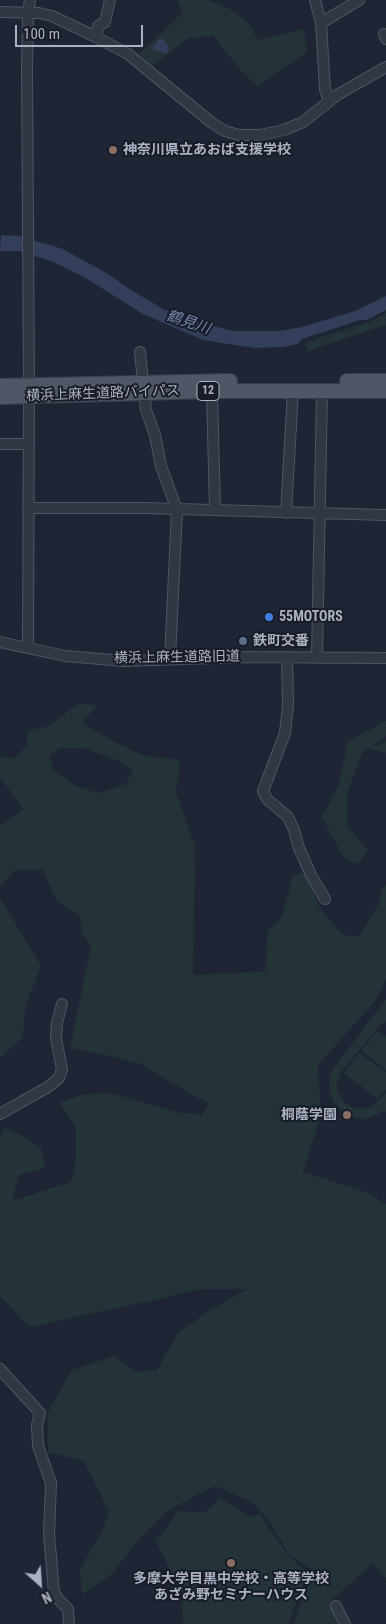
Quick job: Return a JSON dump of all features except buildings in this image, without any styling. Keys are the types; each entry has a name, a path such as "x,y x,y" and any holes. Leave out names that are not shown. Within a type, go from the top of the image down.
{"main road":[{"name":"横浜上麻生道路バイパス","path":"0,397 29,391 386,381"},
{"name":"横浜上麻生道路バイパス","path":"0,386 29,391"},
{"name":"横浜上麻生道路バイパス","path":"143,388 212,391 386,391"}],"street":[{"path":"28,648 28,13 30,0"},
{"path":"96,37 98,26 105,22 110,0"},
{"path":"314,0 321,23 325,89 328,101"},
{"path":"321,23 357,0"},
{"path":"0,12 52,16 96,37 128,54 212,123 225,131 238,135 260,135 284,130 303,122 328,101 386,67"},
{"path":"140,352 146,410 155,435 161,466 177,510 170,658"},
{"path":"286,513 294,390"},
{"path":"318,658 322,390"},
{"path":"212,391 216,510"},
{"path":"0,444 29,444"},
{"path":"28,508 216,510 386,515"},
{"name":"横浜上麻生道路旧道","path":"0,642 65,656 124,661 170,658 386,658"},
{"path":"287,657 288,706 285,733 263,791 267,799 288,817 294,830 298,848 325,899"},
{"path":"0,1114 48,1087 59,1078 62,1070 56,1038 57,1023 62,1004"},
{"path":"0,1369 40,1413 37,1425 38,1446 50,1482 49,1534 54,1592 68,1609 69,1624"},
{"path":"336,1606 345,1624"}],"shaded area":[{"path":"177,0 208,0 230,9 250,25 258,40 304,29 307,52 257,86 241,71 214,36 188,38 152,66 139,54 183,12"},
{"path":"386,313 386,325 308,351 305,344 372,321"},
{"path":"79,704 97,705 82,723 144,756 180,760 176,792 195,846 193,975 265,972 268,931 282,917 293,875 306,873 320,909 343,935 360,936 379,903 382,888 386,886 386,979 376,1000 318,1065 321,1115 303,1172 369,1193 386,1204 386,1578 373,1563 332,1600 337,1624 294,1624 313,1570 288,1553 269,1520 252,1502 215,1486 168,1510 136,1542 112,1574 82,1594 80,1569 101,1533 109,1512 84,1461 48,1452 48,1412 72,1370 114,1356 136,1372 157,1370 178,1333 210,1310 248,1289 202,1289 29,1327 0,1296 0,1139 4,1128 20,1134 41,1148 45,1168 19,1175 12,1201 71,1182 76,1160 76,1128 60,1103 81,1095 111,1093 180,1113 202,1114 209,1104 144,1065 70,1048 91,946 82,932 80,916 56,900 43,870 15,870 0,887 0,826 23,809 0,777 0,756 14,759 27,745 28,730 46,727","holes":["60,748 83,748 117,760 133,770 126,784 99,793 75,786 53,769 49,756"]},
{"path":"386,721 386,736 370,747 386,742 386,753 367,748 363,751 347,793 347,826 368,850 358,864 343,857 322,817 340,782 347,742"},
{"path":"0,898 41,966 25,1007 23,1037 0,1058"},
{"path":"386,999 386,1022 381,1024 341,1072 337,1089 345,1103 355,1109 372,1107 386,1093 386,1112 384,1110 364,1119 351,1117 340,1110 332,1100 329,1088 330,1075"},
{"path":"377,1031 386,1037 386,1070 362,1051"},
{"path":"359,1053 386,1073 386,1089 378,1099 344,1073"},
{"name":"多摩大学目黒中学校・高等学校 あざみ野セミナーハウス","path":"219,1497 251,1517 256,1517 259,1513 286,1553 308,1573 288,1624 183,1624 182,1594 155,1539 163,1534 177,1511 204,1512 211,1508"}],"water":[{"path":"163,39 169,47 167,54 152,49 158,40"},
{"name":"鶴見川","path":"1,235 19,236 63,249 108,274 163,309 201,323 233,331 279,331 302,327 355,311 386,296 386,310 367,320 360,320 302,339 298,344 283,347 254,348 203,340 143,314 84,277 53,262 20,251 0,251"}],"place":[{"name":"神奈川県立あおば支援学校","path":"113,150"},
{"name":"55MOTORS","path":"269,617"},
{"name":"鉄町交番","path":"243,641"},
{"name":"桐蔭学園","path":"347,1115"},
{"name":"多摩大学目黒中学校・高等学校 あざみ野セミナーハウス","path":"231,1563"}]}
